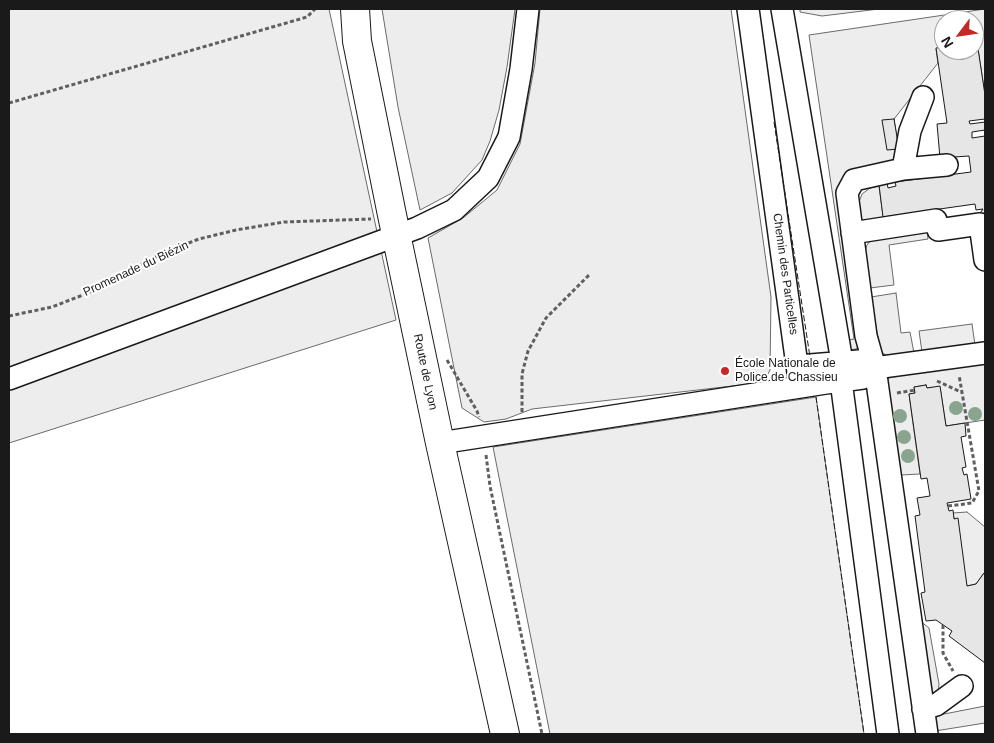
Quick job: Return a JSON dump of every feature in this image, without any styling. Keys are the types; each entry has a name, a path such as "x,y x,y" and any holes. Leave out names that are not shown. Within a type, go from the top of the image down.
{"main road":[{"name":"Route de Lyon","path":"355,9 357,41 394,225 440,443 505,734"}],"street":[{"path":"349,9 357,41"},
{"path":"9,379 394,225 417,228 454,210 488,178 509,137 521,69 528,9"},
{"name":"Chemin des Particelles","path":"748,9 799,377"},
{"path":"782,9 841,371 888,734"},
{"path":"903,168 910,131 923,97"},
{"path":"927,734 875,368 866,336 847,193 854,180 903,168 947,164"},
{"path":"852,233 936,220 938,230 980,224 985,260"},
{"path":"440,443 524,430 799,377 841,371 859,361 875,368 985,353"},
{"path":"924,709 936,705 962,686"}],"path":[{"path":"9,103 307,17 316,9"},
{"name":"Promenade du Biézin","path":"9,316 52,307 79,296 165,252 236,230 284,222 369,220 394,225"},
{"path":"524,430 521,400 522,374 528,351 546,318 589,275"},
{"path":"442,352 477,411 483,436 490,486 542,734"},
{"path":"948,506 972,503 979,491 956,357"},
{"path":"932,380 961,392"},
{"path":"943,625 943,653 962,686"}],"shaded area":[{"path":"9,9 329,9 396,320 9,443"},
{"path":"382,9 515,9 499,110 482,160 452,193 420,210 398,107"},
{"path":"540,9 731,9 771,297 770,370 765,380 750,384 532,409 506,419 484,422 462,408 428,238 463,218 497,190 520,144 535,63"},
{"path":"800,9 879,9 822,16 800,12"},
{"path":"985,9 985,95 980,60 984,60 984,10 978,10"},
{"path":"934,17 934,60 938,60 938,63 894,119 899,149 898,157 890,164 857,173 859,345 856,349 849,350 843,341 854,339 809,35"},
{"path":"879,186 884,223 862,225 859,202 862,194 870,188"},
{"path":"927,228 928,239 889,245 894,285 870,288 865,251 871,240"},
{"path":"896,293 901,333 910,332 914,353 889,356 880,350 871,297"},
{"path":"972,324 975,345 922,352 919,331"},
{"path":"985,362 985,420 946,426 940,387 927,388 926,385 914,387 915,393 909,394 920,474 901,475 887,381 890,377 897,374"},
{"path":"816,397 864,734 550,734 493,447"},
{"path":"967,512 985,527 985,574 976,584 967,586 953,513"},
{"path":"915,617 929,628 939,684 938,695 930,698"},
{"path":"985,706 985,723 935,731 934,716"}],"building":[{"path":"938,60 980,60 985,95 985,119 969,121 970,124 985,122 985,130 972,132 972,138 985,136 985,221 978,216 983,209 976,210 975,204 883,217 879,185 887,183 888,188 896,186 895,182 971,172 969,156 940,158 937,124 947,123"},
{"path":"894,119 899,149 887,150 882,120"},
{"path":"926,385 927,388 940,386 946,426 965,423 966,436 961,437 966,467 962,468 964,475 967,474 971,499 947,503 949,511 953,510 954,519 958,518 967,586 976,584 985,574 985,663 949,636 952,631 936,620 926,621 921,593 925,592 915,516 920,515 917,498 930,496 927,478 921,479 909,394 915,393 914,387"}],"fence":[{"path":"774,122 810,357"},
{"path":"816,397 864,734"}],"place":[{"name":"École Nationale de Police de Chassieu","path":"725,371"}]}
